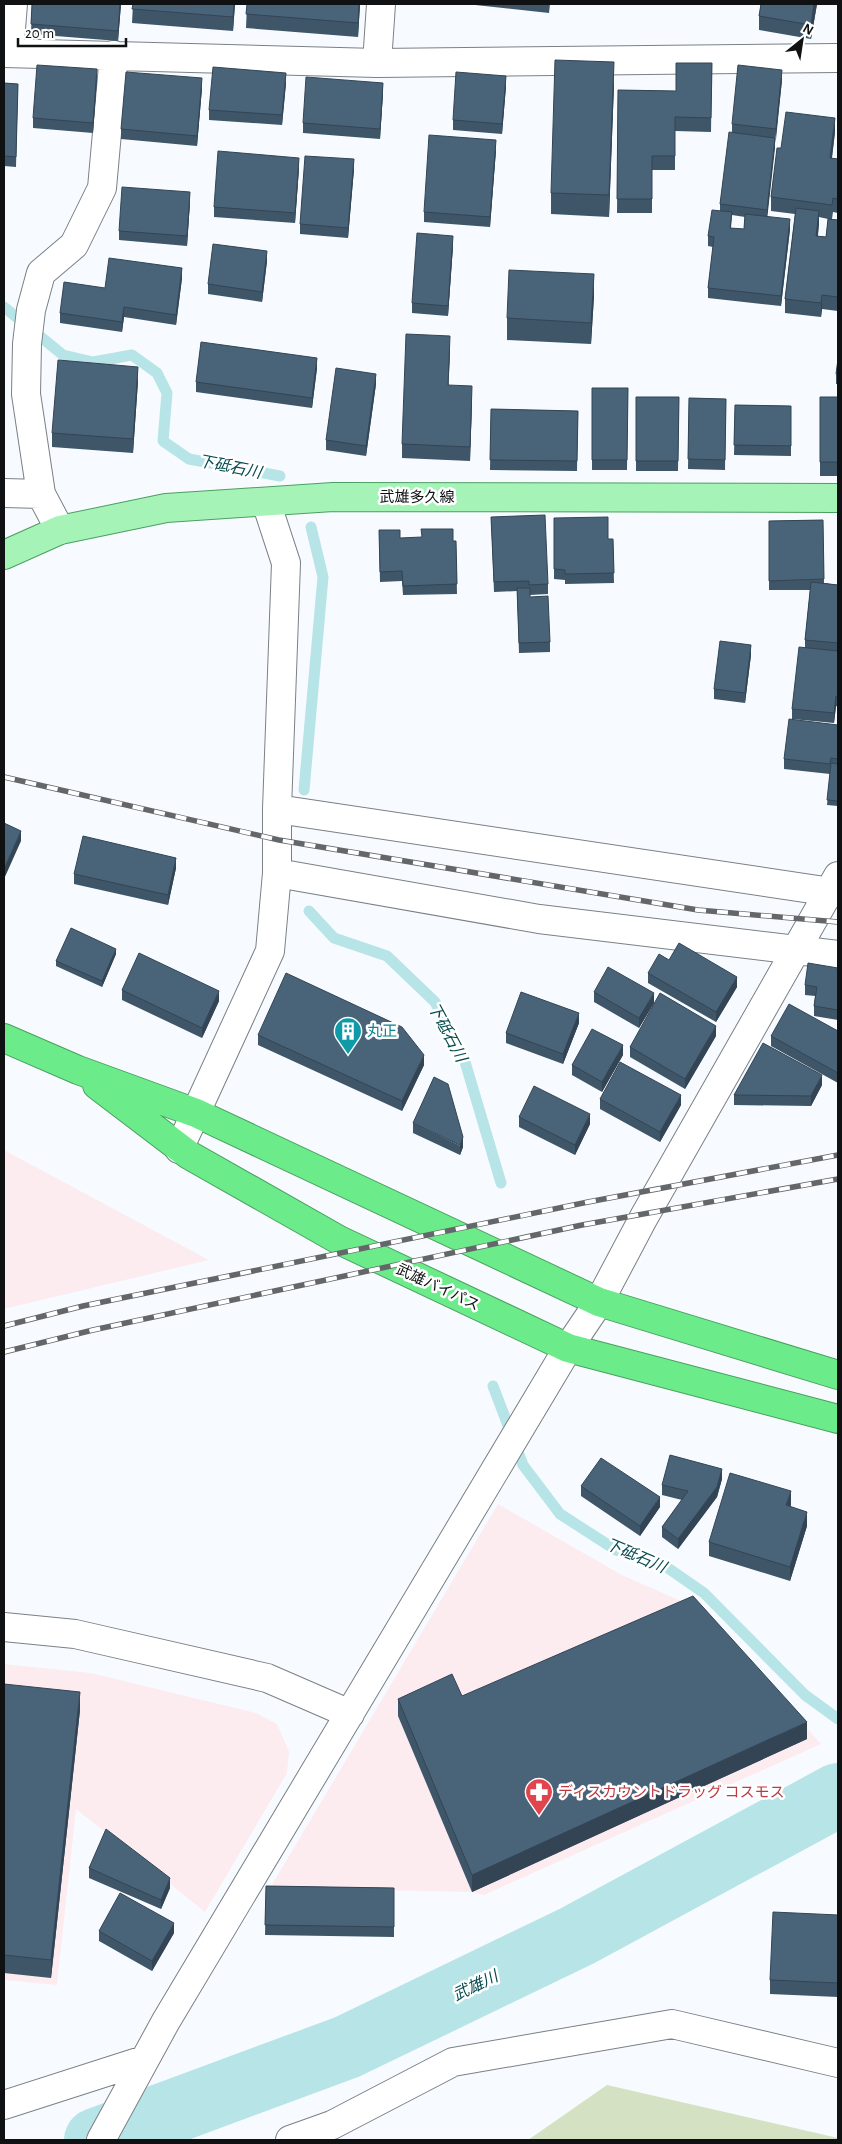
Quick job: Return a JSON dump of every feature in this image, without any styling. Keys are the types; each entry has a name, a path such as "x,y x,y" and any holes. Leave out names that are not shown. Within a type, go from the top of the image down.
{"highway":[{"name":"武雄バイパス","path":"4,1038 78,1070 196,1113 599,1302 838,1375"},
{"name":"武雄バイパス","path":"78,1070 179,1149 339,1240 568,1348 838,1419"}],"main road":[{"name":"武雄多久線","path":"4,555 60,530 166,508 333,497 838,498"}],"street":[{"path":"13,4 6,53 377,63 838,58"},
{"path":"377,63 381,4"},
{"path":"60,530 41,494 26,394 27,344 31,310 41,273 74,245 102,188 114,55"},
{"path":"4,493 41,494"},
{"path":"179,1149 270,952 277,873 277,809 286,563 266,502"},
{"path":"101,2140 144,2060 568,1348 599,1302 644,1217 797,951 836,887 277,809"},
{"path":"277,873 539,919 838,955"},
{"path":"4,1627 75,1634 267,1678 350,1714"},
{"path":"290,2140 332,2125 453,2062 672,2024 838,2063"},
{"path":"4,2105 144,2060"}],"shaded area":[{"path":"4,1150 209,1260 4,1309"},
{"path":"498,1504 622,1575 699,1609 821,1744 484,1895 472,1892 270,1888"},
{"path":"4,1664 91,1673 256,1713 277,1724 289,1751 287,1773 205,1912 76,1809 57,1985 4,1980"}],"green space":[{"path":"607,2085 838,2138 838,2140 528,2140"}],"building":[{"path":"32,4 120,4 118,31 31,24"},
{"path":"133,4 234,4 233,17 132,9"},
{"path":"247,4 359,4 358,23 246,14"},
{"path":"761,4 814,4 811,25 759,16"},
{"path":"555,60 614,62 609,195 551,193"},
{"path":"676,63 712,63 711,118 675,117 675,156 652,156 652,199 617,199 618,90 676,91"},
{"path":"37,65 97,69 93,123 33,118"},
{"path":"738,65 782,70 776,129 732,124"},
{"path":"213,67 286,73 282,115 209,110"},
{"path":"126,72 202,78 197,136 121,129"},
{"path":"456,72 506,76 502,124 453,120"},
{"path":"306,77 383,83 380,129 303,123"},
{"path":"4,83 18,84 16,157 4,156"},
{"path":"786,112 835,118 830,158 838,159 838,199 833,198 832,205 771,197 777,148 781,148"},
{"path":"729,132 775,138 767,210 720,204"},
{"path":"429,135 496,140 490,217 424,212"},
{"path":"218,151 299,158 295,213 214,207"},
{"path":"305,156 354,159 348,228 300,224"},
{"path":"122,187 190,192 187,236 119,231"},
{"path":"796,208 819,211 816,236 826,237 828,219 838,220 838,297 822,295 821,303 785,299"},
{"path":"712,210 732,212 730,228 744,229 745,214 790,219 781,296 708,288 714,237 708,236"},
{"path":"417,233 453,236 448,306 412,303"},
{"path":"213,244 267,251 262,292 208,284"},
{"path":"109,258 182,268 176,315 124,307 122,322 60,313 64,282 105,288"},
{"path":"509,270 594,274 591,323 507,318"},
{"path":"406,334 450,336 448,385 472,386 470,447 402,444"},
{"path":"201,342 317,358 312,398 196,382"},
{"path":"58,360 138,367 133,439 52,433"},
{"path":"336,368 376,374 366,446 326,440"},
{"path":"592,388 628,388 627,460 592,460"},
{"path":"636,397 679,397 678,461 636,461"},
{"path":"820,397 838,397 838,462 820,462"},
{"path":"689,398 726,399 725,460 688,459"},
{"path":"735,405 791,406 791,446 734,445"},
{"path":"491,409 578,411 577,461 490,460"},
{"path":"545,515 548,584 529,585 529,581 494,582 491,517"},
{"path":"608,517 608,539 613,539 614,573 565,574 565,570 554,569 554,518"},
{"path":"823,520 824,579 769,581 769,521"},
{"path":"421,529 453,529 453,541 456,541 457,584 403,586 402,571 380,572 379,530 400,530 400,538 422,537"},
{"path":"811,582 838,585 838,643 805,640"},
{"path":"517,588 530,588 530,597 548,596 550,642 519,643"},
{"path":"720,641 751,645 745,693 714,689"},
{"path":"799,647 838,651 838,697 836,696 834,713 792,709"},
{"path":"789,719 838,725 838,759 831,758 830,764 784,759"},
{"path":"831,763 838,764 838,801 827,800"},
{"path":"4,823 21,831 4,869"},
{"path":"83,836 176,858 168,895 74,874"},
{"path":"71,928 116,949 102,981 56,961"},
{"path":"679,943 737,977 716,1012 648,973 659,954 669,960"},
{"path":"139,953 219,991 202,1028 122,990"},
{"path":"808,963 838,968 838,1010 814,1006 817,987 805,985"},
{"path":"608,967 654,993 639,1018 594,992"},
{"name":"丸正","path":"286,973 402,1027 424,1055 402,1101 258,1035"},
{"path":"521,992 579,1013 563,1054 506,1033"},
{"path":"660,993 716,1026 685,1079 630,1047"},
{"path":"789,1004 838,1031 838,1073 771,1036"},
{"path":"592,1029 623,1045 602,1082 572,1065"},
{"path":"763,1043 822,1075 811,1096 734,1095"},
{"path":"620,1062 681,1095 660,1132 600,1099"},
{"path":"434,1077 448,1084 463,1137 460,1145 413,1123"},
{"path":"534,1086 590,1114 575,1145 519,1117"},
{"path":"670,1455 722,1469 717,1487 678,1539 662,1527 688,1491 662,1485"},
{"path":"601,1458 660,1497 640,1526 581,1486"},
{"path":"730,1473 791,1491 786,1505 807,1512 790,1567 709,1542"},
{"name":"ディスカウントドラッグ コスモス","path":"693,1596 807,1722 472,1875 398,1699 452,1674 462,1696"},
{"path":"4,1684 80,1692 51,1960 4,1955"},
{"path":"106,1829 170,1878 161,1900 89,1868"},
{"path":"266,1886 394,1888 394,1927 265,1925"},
{"path":"120,1893 174,1923 152,1961 99,1931"},
{"path":"773,1912 838,1915 838,1983 770,1980"}],"waterway":[{"name":"下砥石川","path":"4,307 63,355 93,362 132,355 157,373 167,393 163,441 189,459 280,476"},
{"name":"下砥石川","path":"304,790 323,577 311,527"},
{"name":"下砥石川","path":"309,911 334,938 387,956 435,1002 463,1055 501,1183"},
{"name":"下砥石川","path":"493,1386 523,1465 560,1514 616,1550 665,1566 704,1593 805,1695 838,1719"},
{"name":"武雄川","path":"96,2140 347,2047 577,1936 838,1795"}],"railway":[{"path":"4,777 279,840 698,910 838,922"},
{"path":"4,1326 83,1306 588,1202 838,1155"},
{"path":"4,1352 93,1330 582,1225 838,1179"}],"place":[{"name":"丸正","path":"348,1055"},
{"name":"ディスカウントドラッグ コスモス","path":"539,1816"}]}
